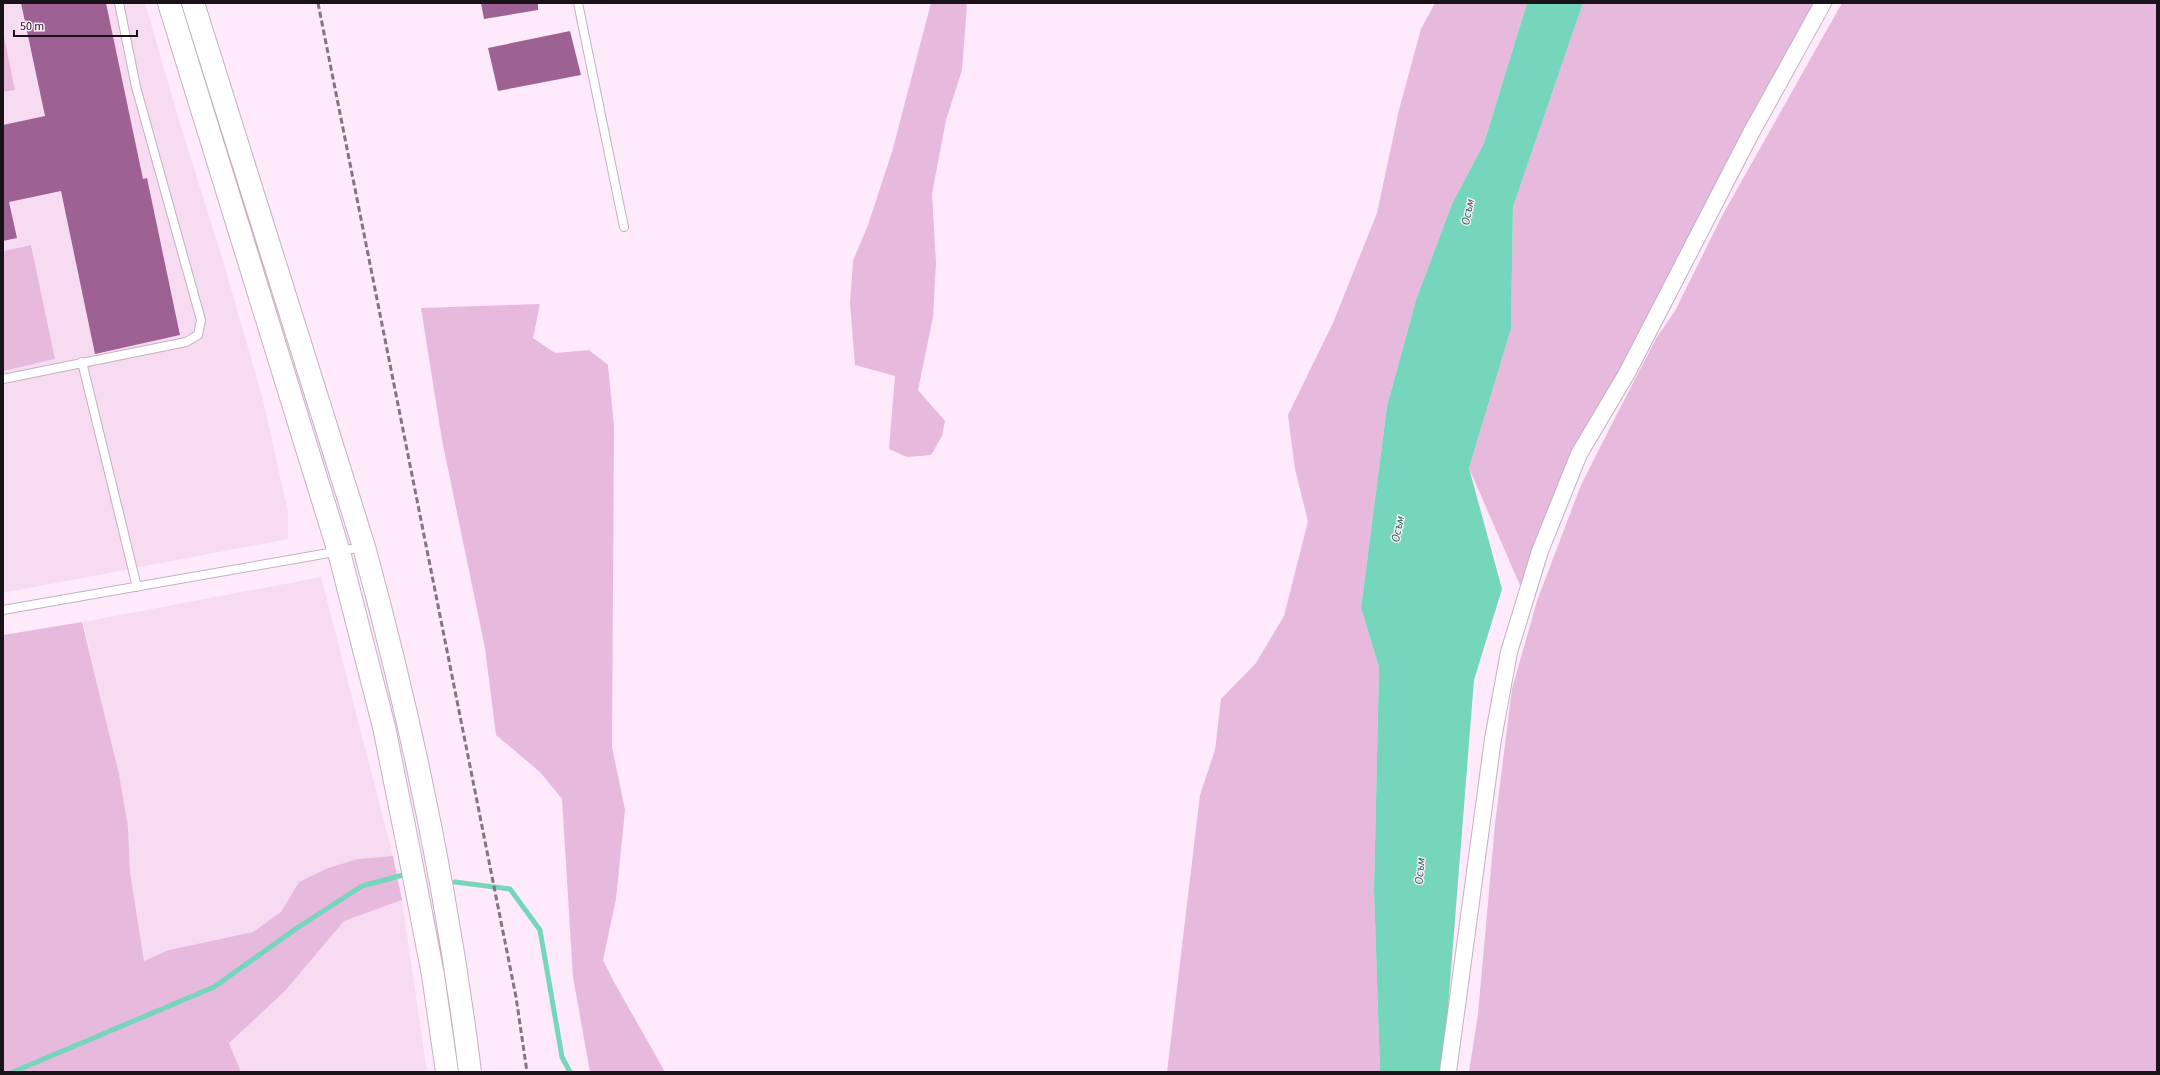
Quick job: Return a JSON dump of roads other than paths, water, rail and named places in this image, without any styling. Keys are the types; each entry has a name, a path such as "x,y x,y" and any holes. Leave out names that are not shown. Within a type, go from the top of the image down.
{"main road":[{"path":"169,3 340,552 384,727 410,851 433,975 447,1072"},
{"path":"193,3 364,547 409,722 456,968 470,1072"}],"street":[{"path":"1448,1072 1493,739 1509,652 1540,551 1579,454 1626,373 1751,133 1823,3"}],"lane":[{"path":"3,379 186,342 198,335 201,320 136,87 119,3"},
{"path":"578,3 624,227"},
{"path":"82,362 137,587"},
{"path":"3,610 364,547"}],"water":[{"name":"Осъм","path":"1527,3 1583,3 1513,207 1511,329 1469,468 1502,589 1474,680 1448,1008 1440,1072 1380,1072 1374,890 1379,667 1361,608 1387,406 1416,300 1452,204 1484,143"}],"waterway":[{"path":"13,1072 214,987 297,928 362,886 403,875"},
{"path":"455,882 510,889 540,930 562,1057 570,1072"}],"railway":[{"path":"318,3 516,997 527,1072"}]}
